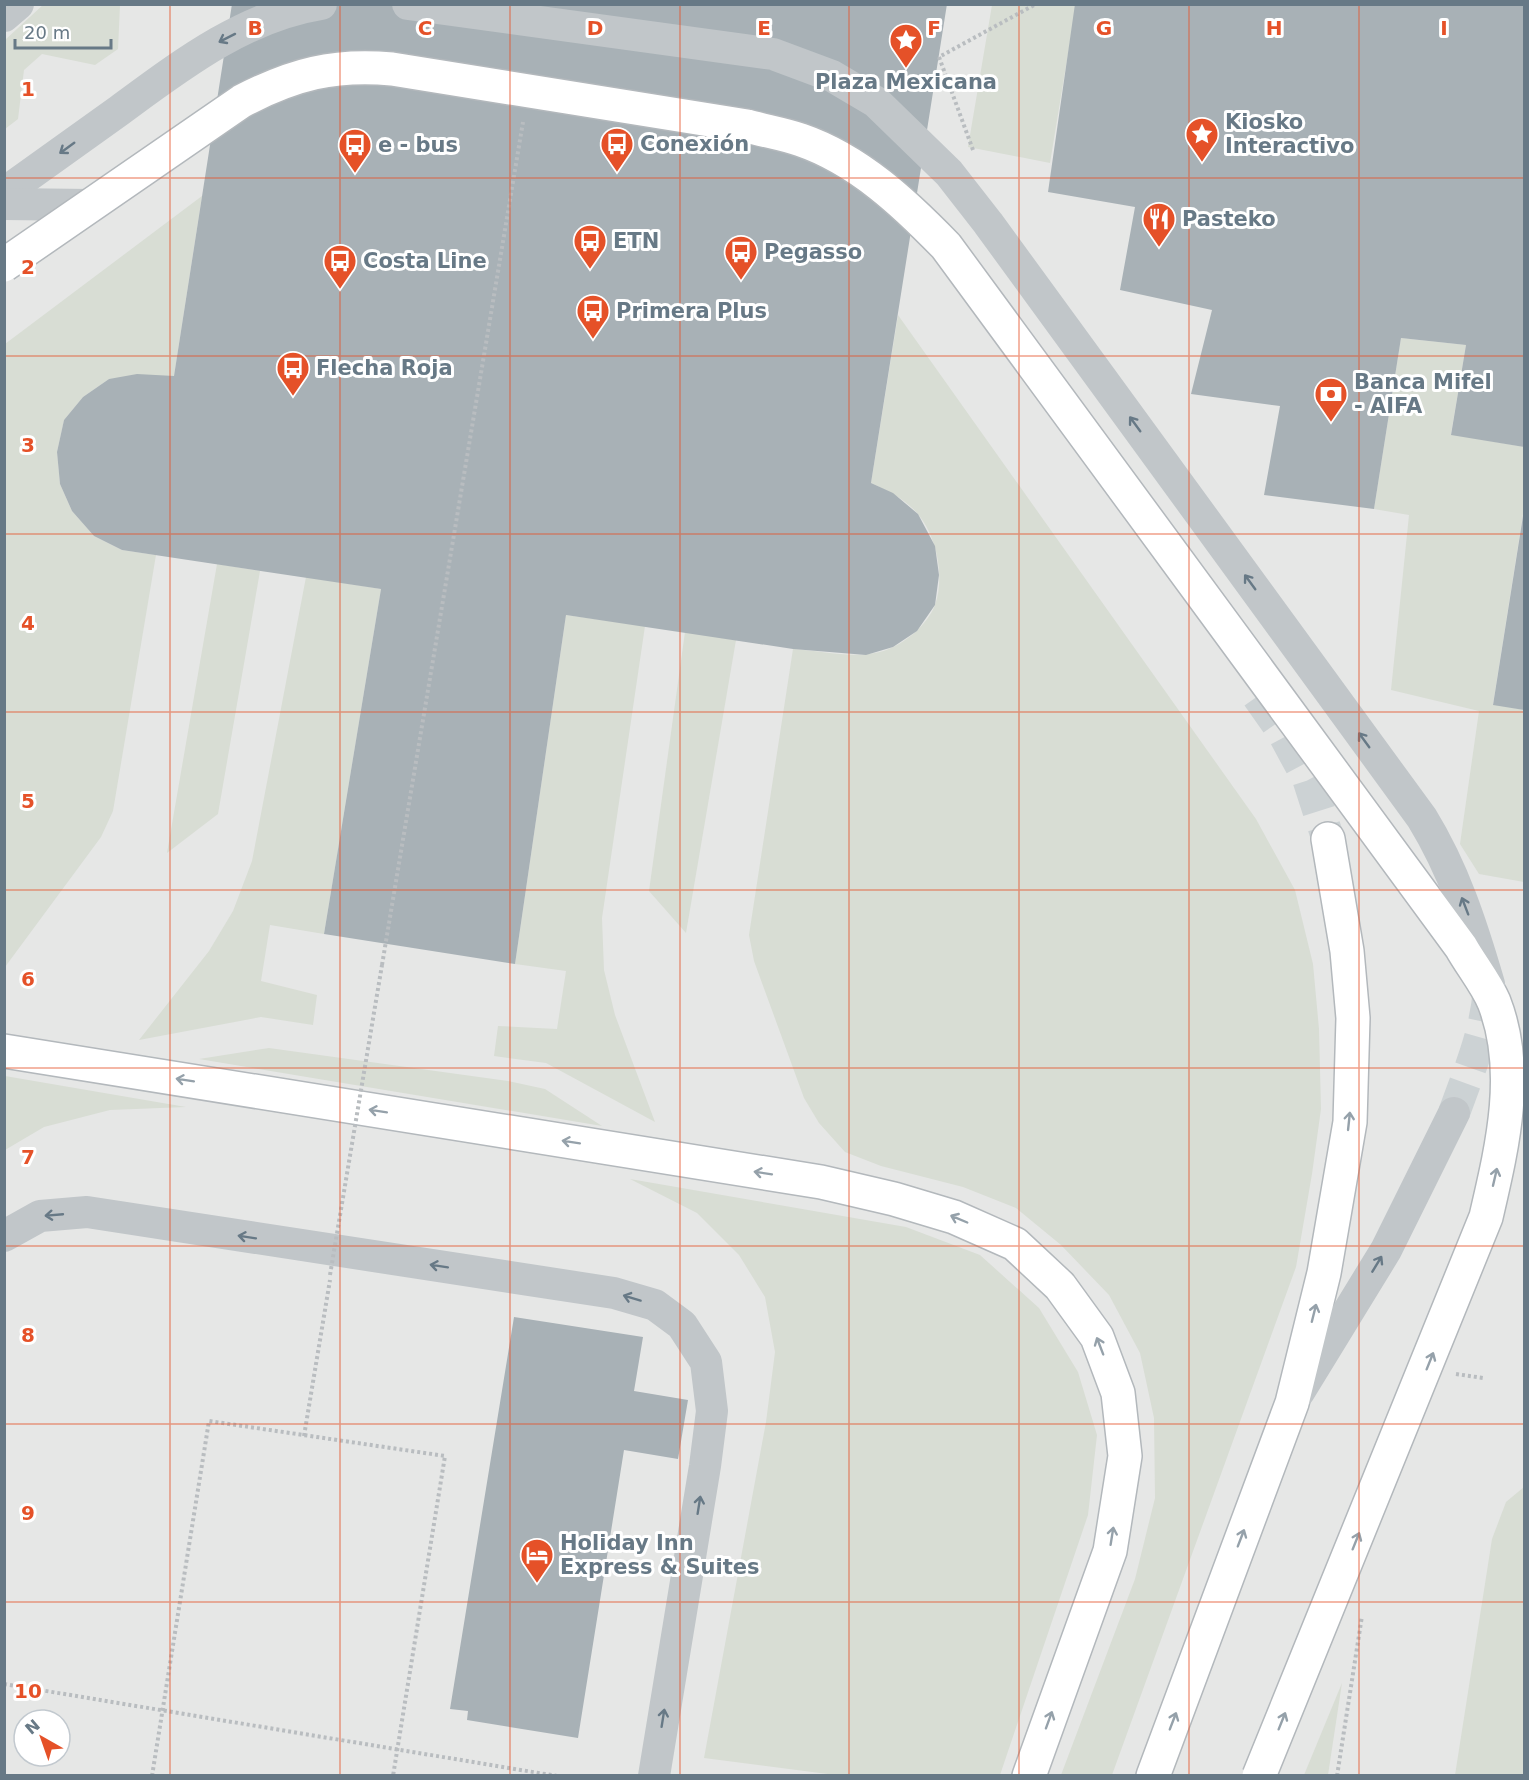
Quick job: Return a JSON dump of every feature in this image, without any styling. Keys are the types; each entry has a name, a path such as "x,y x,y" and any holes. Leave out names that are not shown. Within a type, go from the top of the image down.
{"main road":[{"path":"4,265 204,125 277,82 309,72 357,66 392,69 747,126 802,140 838,156 907,206 946,246 1383,844 1440,918 1494,1002 1503,1040 1508,1089 1503,1146 1486,1216 1259,1776"},
{"path":"1152,1776 1292,1403 1324,1273 1350,1122 1353,1018 1347,951 1328,839"},
{"path":"4,1051 821,1182 894,1199 954,1217 1015,1244 1060,1286 1097,1337 1118,1393 1125,1456 1110,1551 1029,1776"}],"street":[{"path":"4,16 18,4"},
{"path":"4,193 213,45 297,8 321,4"},
{"path":"408,4 773,54 832,76 876,102 949,173 988,223 1422,818 1438,844 1456,883 1474,931 1494,1002"},
{"path":"4,204 91,205"},
{"path":"1292,1403 1386,1250 1454,1113"},
{"path":"4,1236 40,1216 87,1212 614,1293 655,1305 682,1325 706,1362 712,1411 654,1776"}],"path":[{"path":"975,156 939,57 1036,4"},
{"path":"304,1436 525,110"},
{"path":"152,1776 209,1421 445,1456 393,1776"},
{"path":"4,1684 557,1776"}],"shaded area":[{"path":"44,4 120,5 118,49 95,65 42,54 24,70 18,119 5,129 5,40"},
{"path":"5,5 1524,5 1524,1775 5,1776"},
{"path":"992,5 1076,5 1050,163 968,147"},
{"path":"202,196 174,376 109,379 83,397 64,420 57,452 60,484 72,511 94,536 122,550 156,555 113,811 101,837 5,967 5,344"},
{"path":"898,315 1256,819 1295,890 1313,964 1319,1029 1321,1109 1296,1267 1112,1775 1061,1775 1135,1579 1155,1498 1154,1418 1140,1353 1109,1295 1061,1245 1016,1208 963,1187 881,1166 845,1152 819,1123 804,1098 754,961 749,935 793,649 857,655 870,654 893,647 918,630 932,612 938,594 937,557 924,522 907,504 871,483"},
{"path":"1401,338 1466,345 1451,434 1524,447 1524,508 1493,704 1524,710 1524,882 1479,874 1460,844 1479,711 1391,690 1409,515 1374,509"},
{"path":"217,564 260,571 218,814 167,853"},
{"path":"306,577 381,589 324,934 270,925 261,981 317,995 313,1025 261,1017 139,1040 209,951 233,911 252,861"},
{"path":"566,615 645,626 602,918 604,970 615,1015 655,1122 546,1063 494,1056 498,1026 557,1029 566,971 515,964"},
{"path":"685,632 736,640 686,933 649,891"},
{"path":"269,1048 508,1081 545,1089 602,1126 199,1059"},
{"path":"5,1076 186,1107 110,1110 44,1127 5,1150"},
{"path":"630,1179 906,1227 980,1255 1039,1308 1078,1372 1097,1435 1088,1515 1000,1775 843,1776 704,1758 766,1422 775,1352 765,1297 739,1255 697,1213"},
{"path":"1524,1487 1524,1775 1455,1775 1492,1539 1506,1502"},
{"path":"1342,1683 1328,1775 1304,1775"}],"building":[{"path":"232,4 947,4 871,483 893,493 918,514 935,546 939,575 935,605 917,631 893,647 866,655 793,649 566,615 515,964 324,934 381,589 122,550 94,536 72,511 60,484 57,452 64,420 83,397 109,379 137,374 174,376"},
{"path":"1075,4 1524,4 1524,447 1451,435 1466,345 1401,338 1374,509 1264,495 1280,406 1191,394 1212,310 1120,290 1135,207 1048,192"},
{"path":"1524,516 1524,710 1493,705"},
{"name":"Holiday Inn Express & Suites","path":"514,1317 643,1337 634,1391 688,1400 678,1459 624,1450 578,1738 467,1720 468,1711 450,1709"}],"tunnel":[{"path":"1258,696 1282,730 1309,780 1328,839"},
{"path":"1454,1113 1482,1031 1489,981"}],"place":[{"name":"Plaza Mexicana","path":"906,69"},
{"name":"Kiosko Interactivo","path":"1202,163"},
{"name":"Conexión","path":"617,173"},
{"name":"e - bus","path":"355,174"},
{"name":"Pasteko","path":"1159,248"},
{"name":"ETN","path":"590,270"},
{"name":"Pegasso","path":"741,281"},
{"name":"Costa Line","path":"340,290"},
{"name":"Primera Plus","path":"593,340"},
{"name":"Flecha Roja","path":"293,397"},
{"name":"Banca Mifel - AIFA","path":"1331,423"},
{"name":"Holiday Inn Express & Suites","path":"537,1584"}]}
